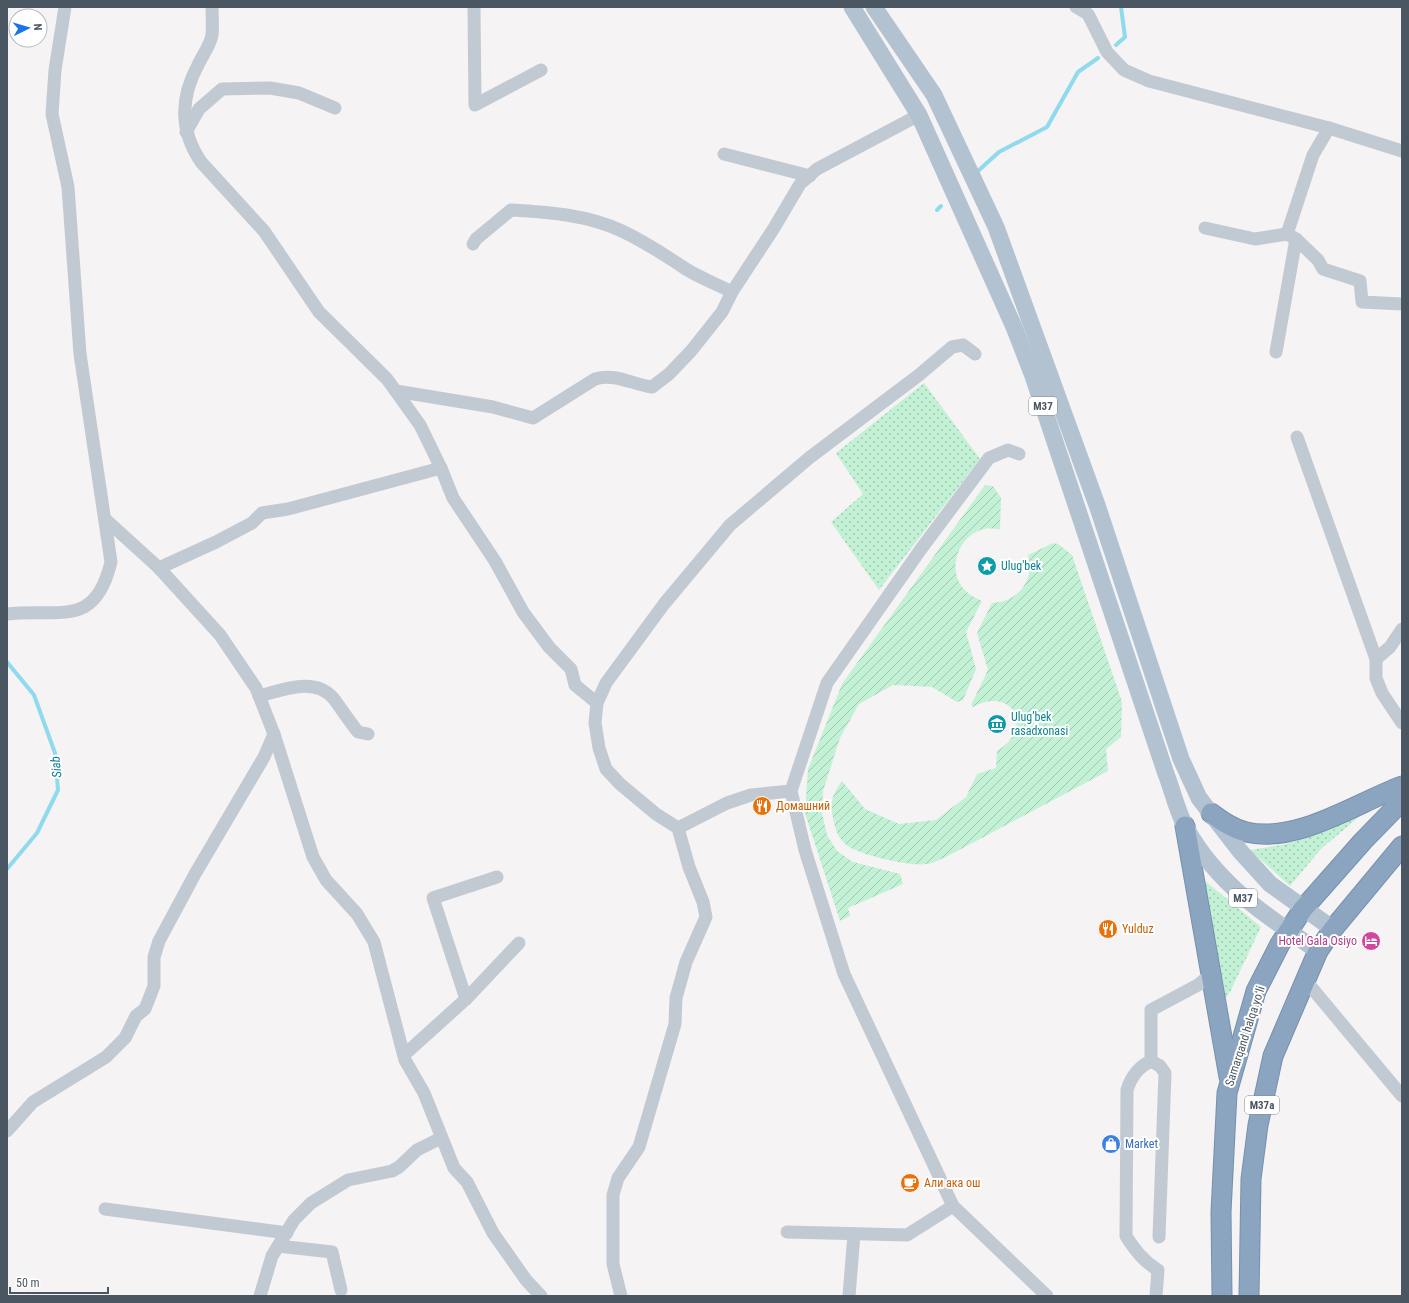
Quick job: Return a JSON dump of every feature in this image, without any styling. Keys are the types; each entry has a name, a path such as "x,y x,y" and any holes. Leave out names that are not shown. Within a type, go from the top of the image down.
{"highway":[{"path":"1211,813 1227,825 1245,832 1263,834 1286,831 1309,826 1402,786"},
{"name":"Samarqand halqa yoʻli","path":"1222,1296 1221,1212 1226,1093 1256,991 1288,931 1303,909 1363,841 1402,801"},
{"path":"1185,826 1230,1080"},
{"path":"1332,929 1402,846"},
{"name":"M37a","path":"1249,1296 1251,1179 1258,1125 1273,1056 1318,951 1332,929"}],"main road":[{"name":"M37","path":"852,7 919,115 1014,327 1033,376 1165,771 1185,826 1210,866 1230,886 1288,931 1318,951"},
{"name":"M37","path":"874,7 934,96 996,227 1030,317 1097,505 1181,758 1199,798 1240,852 1270,884 1332,929"}],"street":[{"path":"7,614 28,612 75,612 86,607 94,600 106,582 111,562 80,354 68,187 52,114 55,70 65,7"},
{"path":"212,7 212,36 195,69 183,108 186,132 193,150 201,162 264,231 319,312 387,379 396,391 420,425 441,468 453,498 495,561 523,612 549,647 571,669 575,685 597,703"},
{"path":"474,7 475,105 541,70"},
{"path":"1076,7 1088,14 1107,52 1124,70 1149,81 1328,128 1402,151"},
{"path":"186,132 199,109 222,89 270,88 299,93 335,108"},
{"path":"396,391 493,407 533,418 595,379 612,376 640,385 652,387 669,374 691,351 722,312 732,292 774,228 800,184 817,169 919,115"},
{"path":"1276,352 1292,237 1313,155 1328,128"},
{"path":"724,154 810,176"},
{"path":"473,244 476,239 511,210 546,212 584,218 621,231 670,257 686,269 732,292"},
{"path":"1205,228 1255,238 1292,237 1318,260 1323,269 1360,281 1362,302 1402,304"},
{"path":"1014,327 1030,317"},
{"path":"621,1296 613,1264 613,1195 618,1178 639,1147 675,1024 676,998 684,970 706,917 703,902 689,867 678,828 656,814 620,784 606,769 599,748 595,723 597,703 606,683 664,604 730,525 809,458 952,347 962,345 975,354"},
{"path":"1296,437 1376,659 1376,678 1382,693 1402,723"},
{"path":"1019,454 1008,450 989,458 921,549 827,683 792,790 805,850 844,974 953,1206 1047,1296"},
{"path":"159,568 216,542 252,523 262,512 288,509 441,468"},
{"path":"105,519 159,568 220,635 256,688 274,734 313,857 326,880 357,914 374,942 405,1060 424,1093 454,1168 468,1182 493,1233 526,1280 541,1296"},
{"path":"1376,659 1390,647 1402,629"},
{"path":"259,696 306,685 318,687 333,698 358,732 368,734"},
{"path":"7,1131 33,1102 106,1057 125,1038 136,1016 145,1009 154,986 154,958 159,941 195,874 264,757 274,734"},
{"path":"678,828 727,803 751,795 792,790"},
{"path":"466,999 433,898 497,877"},
{"path":"404,1055 466,999 519,943"},
{"path":"1151,1061 1152,1010 1198,985 1211,974"},
{"path":"1306,981 1402,1096"},
{"path":"1151,1061 1160,1066 1165,1073 1160,1237"},
{"path":"1151,1061 1142,1065 1130,1081 1127,1090 1126,1236 1138,1254 1147,1263 1158,1270 1156,1296"},
{"path":"260,1296 272,1256 294,1220 311,1203 326,1192 348,1180 392,1171 399,1167 417,1150 441,1138"},
{"path":"788,1232 907,1235 953,1206"},
{"path":"105,1208 287,1233"},
{"path":"849,1296 854,1234"},
{"path":"278,1246 332,1252 341,1290"}],"green space":[{"path":"924,383 980,459 879,590 831,522 863,494 836,453"},
{"path":"985,485 993,486 1001,498 1000,529 984,529 969,537 963,543 959,551 955,568 960,584 970,594 982,601 966,632 976,669 963,700 957,702 932,687 893,685 859,704 840,738 823,791 822,813 827,835 837,851 853,862 900,874 903,884 848,908 850,916 840,921 805,813 808,769 842,684"},
{"path":"1053,543 1058,544 1072,555 1122,702 1121,737 1106,749 1108,771 944,858 930,863 909,864 883,859 859,851 844,843 838,834 831,807 836,790 842,781 865,809 899,824 936,820 966,797 977,774 996,768 997,751 1009,742 1015,731 1017,721 1014,712 1008,705 999,701 987,702 973,707 971,705 988,670 977,633 992,603 1010,599 1017,594 1027,581 1030,564 1028,555"},
{"path":"1360,816 1321,849 1290,886 1250,850 1281,845 1307,838"},
{"path":"1204,880 1261,927 1231,990 1222,1004"}],"waterway":[{"path":"1116,45 1125,37 1121,7"},
{"path":"978,171 999,152 1047,127 1078,72 1098,58"},
{"path":"937,210 941,206"},
{"name":"Siab","path":"7,662 34,695 55,753 58,790 37,833 7,869"}],"place":[{"name":"Ulug'bek","path":"987,566"},
{"name":"Ulug’bek rasadxonasi","path":"997,724"},
{"name":"Домашний","path":"762,806"},
{"name":"Yulduz","path":"1108,929"},
{"name":"Hotel Gala Osiyo","path":"1371,941"},
{"name":"Market","path":"1111,1144"},
{"name":"Али ака ош","path":"910,1183"}]}
